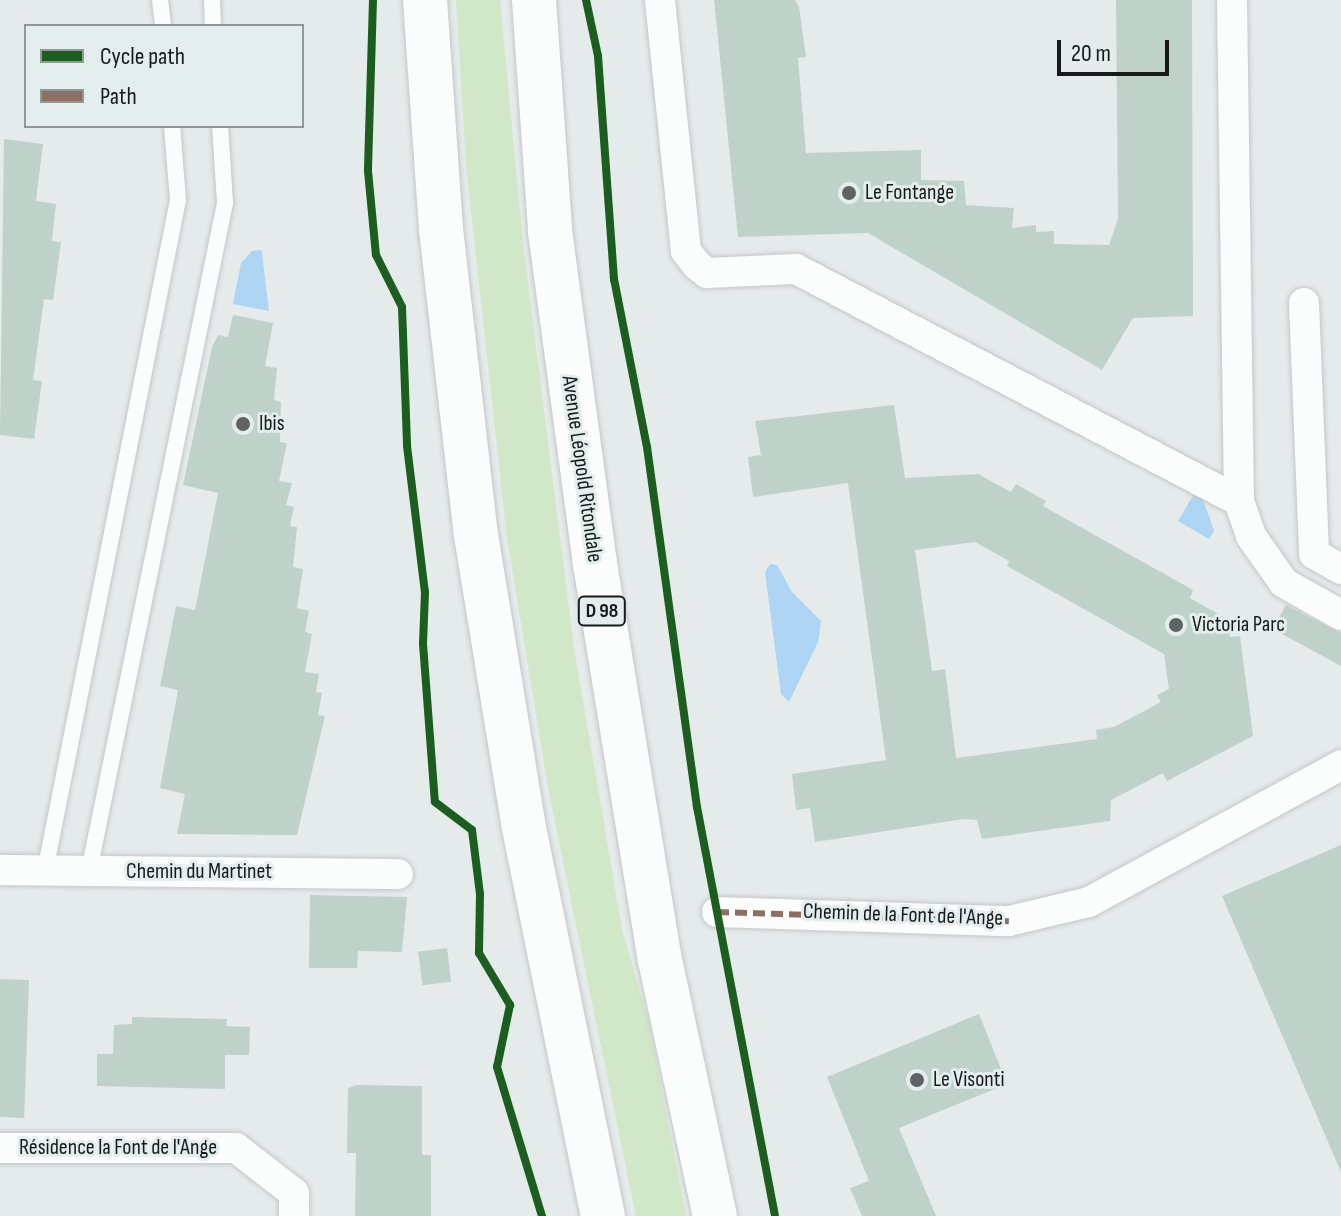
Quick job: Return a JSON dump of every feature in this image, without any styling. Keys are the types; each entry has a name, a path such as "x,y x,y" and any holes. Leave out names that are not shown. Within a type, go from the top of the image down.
{"highway":[{"path":"425,0 441,229 476,535 523,823 603,1216"},
{"name":"Avenue Léopold Ritondale","path":"534,0 550,231 595,564 660,960 715,1216"}],"street":[{"path":"660,0 686,251 697,265 707,273 796,269 1239,501"},
{"path":"1232,0 1239,501 1251,536 1284,583 1341,615"},
{"path":"1304,303 1314,554 1341,569"},
{"name":"Chemin de la Font de l'Ange","path":"717,912 1009,921 1089,902 1341,765"},
{"name":"Chemin du Martinet","path":"0,870 398,874"},
{"name":"Résidence la Font de l'Ange","path":"0,1148 236,1148 294,1193 294,1216"}],"lane":[{"path":"160,0 163,24"},
{"path":"212,0 213,24"},
{"path":"45,871 178,200 172,128"},
{"path":"89,871 225,203 220,128"}],"green space":[{"path":"456,0 500,0 523,244 574,648 622,930 649,1023 686,1216 636,1216 549,793 507,538 466,165"}],"water":[{"path":"262,250 269,311 233,304 241,263 252,251"},
{"path":"1194,494 1203,499 1214,531 1209,539 1178,521"},
{"path":"770,564 777,565 792,592 821,621 818,642 789,702 781,694 765,572"}],"building":[{"name":"Le Fontange","path":"714,0 795,0 799,7 806,57 798,58 806,153 921,150 921,180 964,181 966,205 1014,208 1012,228 1036,225 1036,232 1054,231 1054,244 1109,245 1118,219 1116,0 1192,0 1193,316 1133,318 1102,370 868,233 738,237"},
{"path":"4,139 43,144 36,201 56,204 52,241 61,242 53,300 44,299 33,380 42,381 34,439 0,435"},
{"path":"233,315 273,323 265,366 277,368 274,400 281,402 280,442 287,443 279,481 292,483 286,505 294,507 290,526 297,527 293,567 303,569 297,608 309,611 305,632 312,634 305,672 319,674 316,692 322,693 318,715 325,716 297,835 177,834 185,794 160,788 178,690 160,686 176,606 195,610 218,493 183,485 212,347 218,335 228,337"},
{"name":"Victoria Parc","path":"894,405 905,478 978,474 1011,492 1016,484 1046,501 1043,506 1193,590 1190,598 1227,619 1230,637 1240,636 1253,736 1167,781 1163,773 1111,800 1110,821 982,839 977,820 964,819 815,842 810,808 796,810 792,774 886,760 848,483 753,497 748,457 761,455 755,421","holes":["975,542 1009,561 1007,566 1164,654 1169,689 1157,695 1161,702 1114,727 1096,730 1097,739 956,758 945,669 932,671 915,550"]},
{"path":"1286,605 1341,633 1341,666 1273,629"},
{"path":"1341,845 1341,1172 1222,896"},
{"path":"310,895 407,897 402,952 358,951 357,968 309,968"},
{"path":"447,948 451,982 422,985 418,952"},
{"path":"0,979 29,980 24,1118 0,1117"},
{"name":"Le Visonti","path":"979,1014 1007,1084 899,1128 936,1216 862,1216 850,1188 869,1181 827,1077"},
{"path":"132,1017 227,1019 226,1026 250,1027 249,1055 225,1055 225,1089 97,1086 97,1054 113,1054 114,1025 132,1024"},
{"path":"356,1085 422,1086 422,1155 431,1155 431,1216 355,1216 356,1153 347,1153 348,1088"}],"marked path":[{"path":"717,912 1009,921"}],"cycle path":[{"path":"373,0 368,171 376,255 402,307 407,446 425,592 423,644 435,802 472,830 480,894 479,953 510,1005 497,1067 542,1216"},
{"path":"586,0 598,56 614,279 647,447 697,807 775,1216"}],"place":[{"name":"Le Fontange","path":"849,193"},
{"name":"Ibis","path":"243,424"},
{"name":"Victoria Parc","path":"1176,625"},
{"name":"Le Visonti","path":"917,1080"}]}
